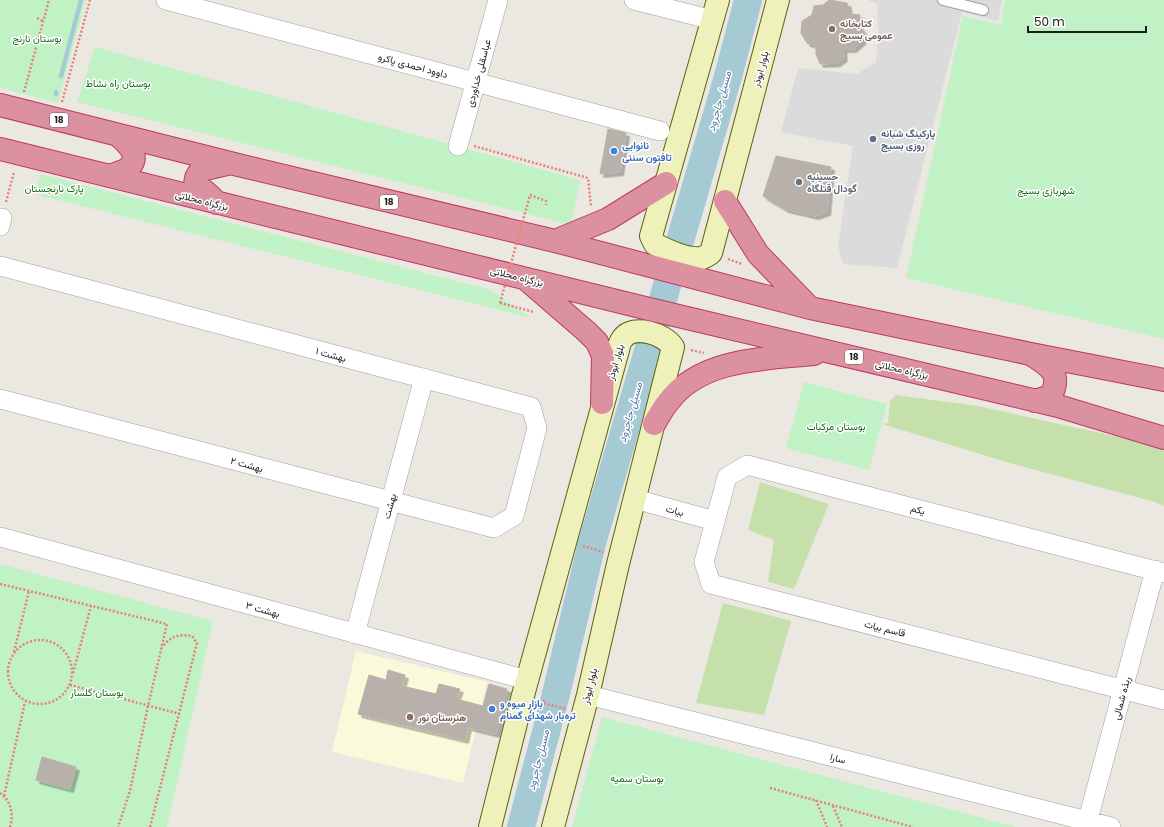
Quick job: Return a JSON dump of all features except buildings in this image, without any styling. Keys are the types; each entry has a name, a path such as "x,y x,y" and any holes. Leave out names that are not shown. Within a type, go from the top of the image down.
{"highway":[{"name":"18","path":"10,107 230,163 555,242 659,252 687,266 810,308 1031,354"},
{"path":"109,176 127,169 131,165 133,158 133,151 130,146 118,135"},
{"name":"بزرگراه محلاتی","path":"0,149 649,309 1058,406 1164,438"},
{"path":"217,203 208,193 199,188 196,184 196,175 201,170 230,163"},
{"path":"555,242 608,219 666,183"},
{"path":"725,200 758,254 810,308"},
{"path":"524,278 597,342 603,356 602,403"},
{"path":"654,424 669,400 683,386 702,374 742,362 830,352"},
{"path":"1031,354 1164,380"},
{"path":"1031,354 1050,367 1056,376 1056,387 1051,396 1035,401"}],"main road":[{"name":"بلوار ابوذر","path":"687,266 711,253 778,0"},
{"path":"659,252 666,183 716,10"},
{"name":"بلوار ابوذر","path":"490,827 527,680 602,403 618,350 622,339 627,335 642,331 666,338 673,347 618,564 588,695 552,827"}],"street":[{"name":"داوود احمدی پاکرو","path":"166,0 660,131"},
{"name":"عباسقلی خداوردی","path":"458,144 498,0"},
{"path":"634,0 716,10"},
{"name":"بهشت ۱","path":"0,266 531,407 537,428 514,516 494,528"},
{"name":"بهشت","path":"355,634 424,378"},
{"name":"بهشت ۲","path":"0,399 494,528"},
{"name":"یکم","path":"715,521 727,477 747,465 1159,571"},
{"name":"بیات","path":"635,499 715,521"},
{"name":"قاسم بیات","path":"715,521 704,562 711,584 1123,689"},
{"name":"بهشت ۳","path":"0,537 527,680"},
{"name":"ربذه شمالی","path":"1087,824 1123,689 1159,571"},
{"path":"1123,689 1164,700"},
{"name":"سارا","path":"588,695 1087,824 1111,827"}],"lane":[{"path":"943,0 983,10"}],"path":[{"path":"10,107 43,21 49,0"},
{"path":"57,119 90,0"},
{"path":"37,18 43,21"},
{"path":"458,144 588,178 591,207"},
{"path":"1,222 14,172"},
{"path":"540,314 500,303 530,195 546,201 546,205"},
{"path":"582,546 601,552"},
{"path":"0,584 167,624 130,791 118,827"},
{"path":"29,591 14,653 8,666 7,676 10,687 16,695 25,702 35,705 56,701 64,694 70,685 91,606"},
{"path":"150,827 197,643 192,636 182,635 170,638 162,647"},
{"path":"14,653 19,647 28,642 39,640 50,641 59,646 67,654 71,664 72,674"},
{"path":"70,685 180,714"},
{"path":"4,796 25,702"},
{"path":"543,702 565,709"},
{"path":"770,788 913,827"},
{"path":"0,793 10,804 12,812 12,822 10,827"},
{"path":"816,800 827,827"},
{"path":"833,805 842,827"}],"shaded area":[{"name":"پارکینگ شبانه روزی بسیج","path":"868,0 1002,0 998,21 962,12 897,268 843,264 838,246 853,146 781,132 798,68 857,74 876,62 878,34 877,4"},
{"name":"هنرستان نور","path":"356,651 487,682 463,783 332,752"}],"green space":[{"name":"بوستان نارنج","path":"0,0 86,0 58,103 0,88"},
{"name":"شهربازی بسیج","path":"1005,0 1164,0 1164,339 906,278 963,16 1001,25"},
{"name":"بوستان راه نشاط","path":"95,47 580,180 571,225 77,102"},
{"name":"پارک نارنجستان","path":"41,174 491,290 531,318 34,194"},
{"name":"بوستان مرکبات","path":"804,382 887,404 869,470 786,448"},
{"path":"896,395 978,406 1164,447 1164,506 1155,502 1006,462 882,424 888,423 890,401"},
{"path":"760,482 829,504 794,589 768,582 774,540 748,530"},
{"name":"بوستان گلسار","path":"0,564 213,621 167,827 0,827"},
{"path":"723,603 791,621 764,715 696,703"},
{"name":"بوستان سمیه","path":"602,717 1016,827 572,827"}],"pier":[{"path":"670,234 694,241 663,348 639,342"}],"waterway":[{"path":"61,76 81,0"},
{"name":"مسیل جاجرود","path":"521,827 555,698 592,543 729,73 748,0"}],"place":[{"name":"کتابخانه عمومی بسیج","path":"832,29"},
{"name":"پارکینگ شبانه روزی بسیج","path":"873,139"},
{"name":"نانوایی تافتون سنتی","path":"614,151"},
{"name":"حسینیه گودال قتلگاه","path":"799,182"},
{"name":"بازار میوه و تره‌بار شهدای گمنام","path":"492,709"},
{"name":"هنرستان نور","path":"410,717"}]}
